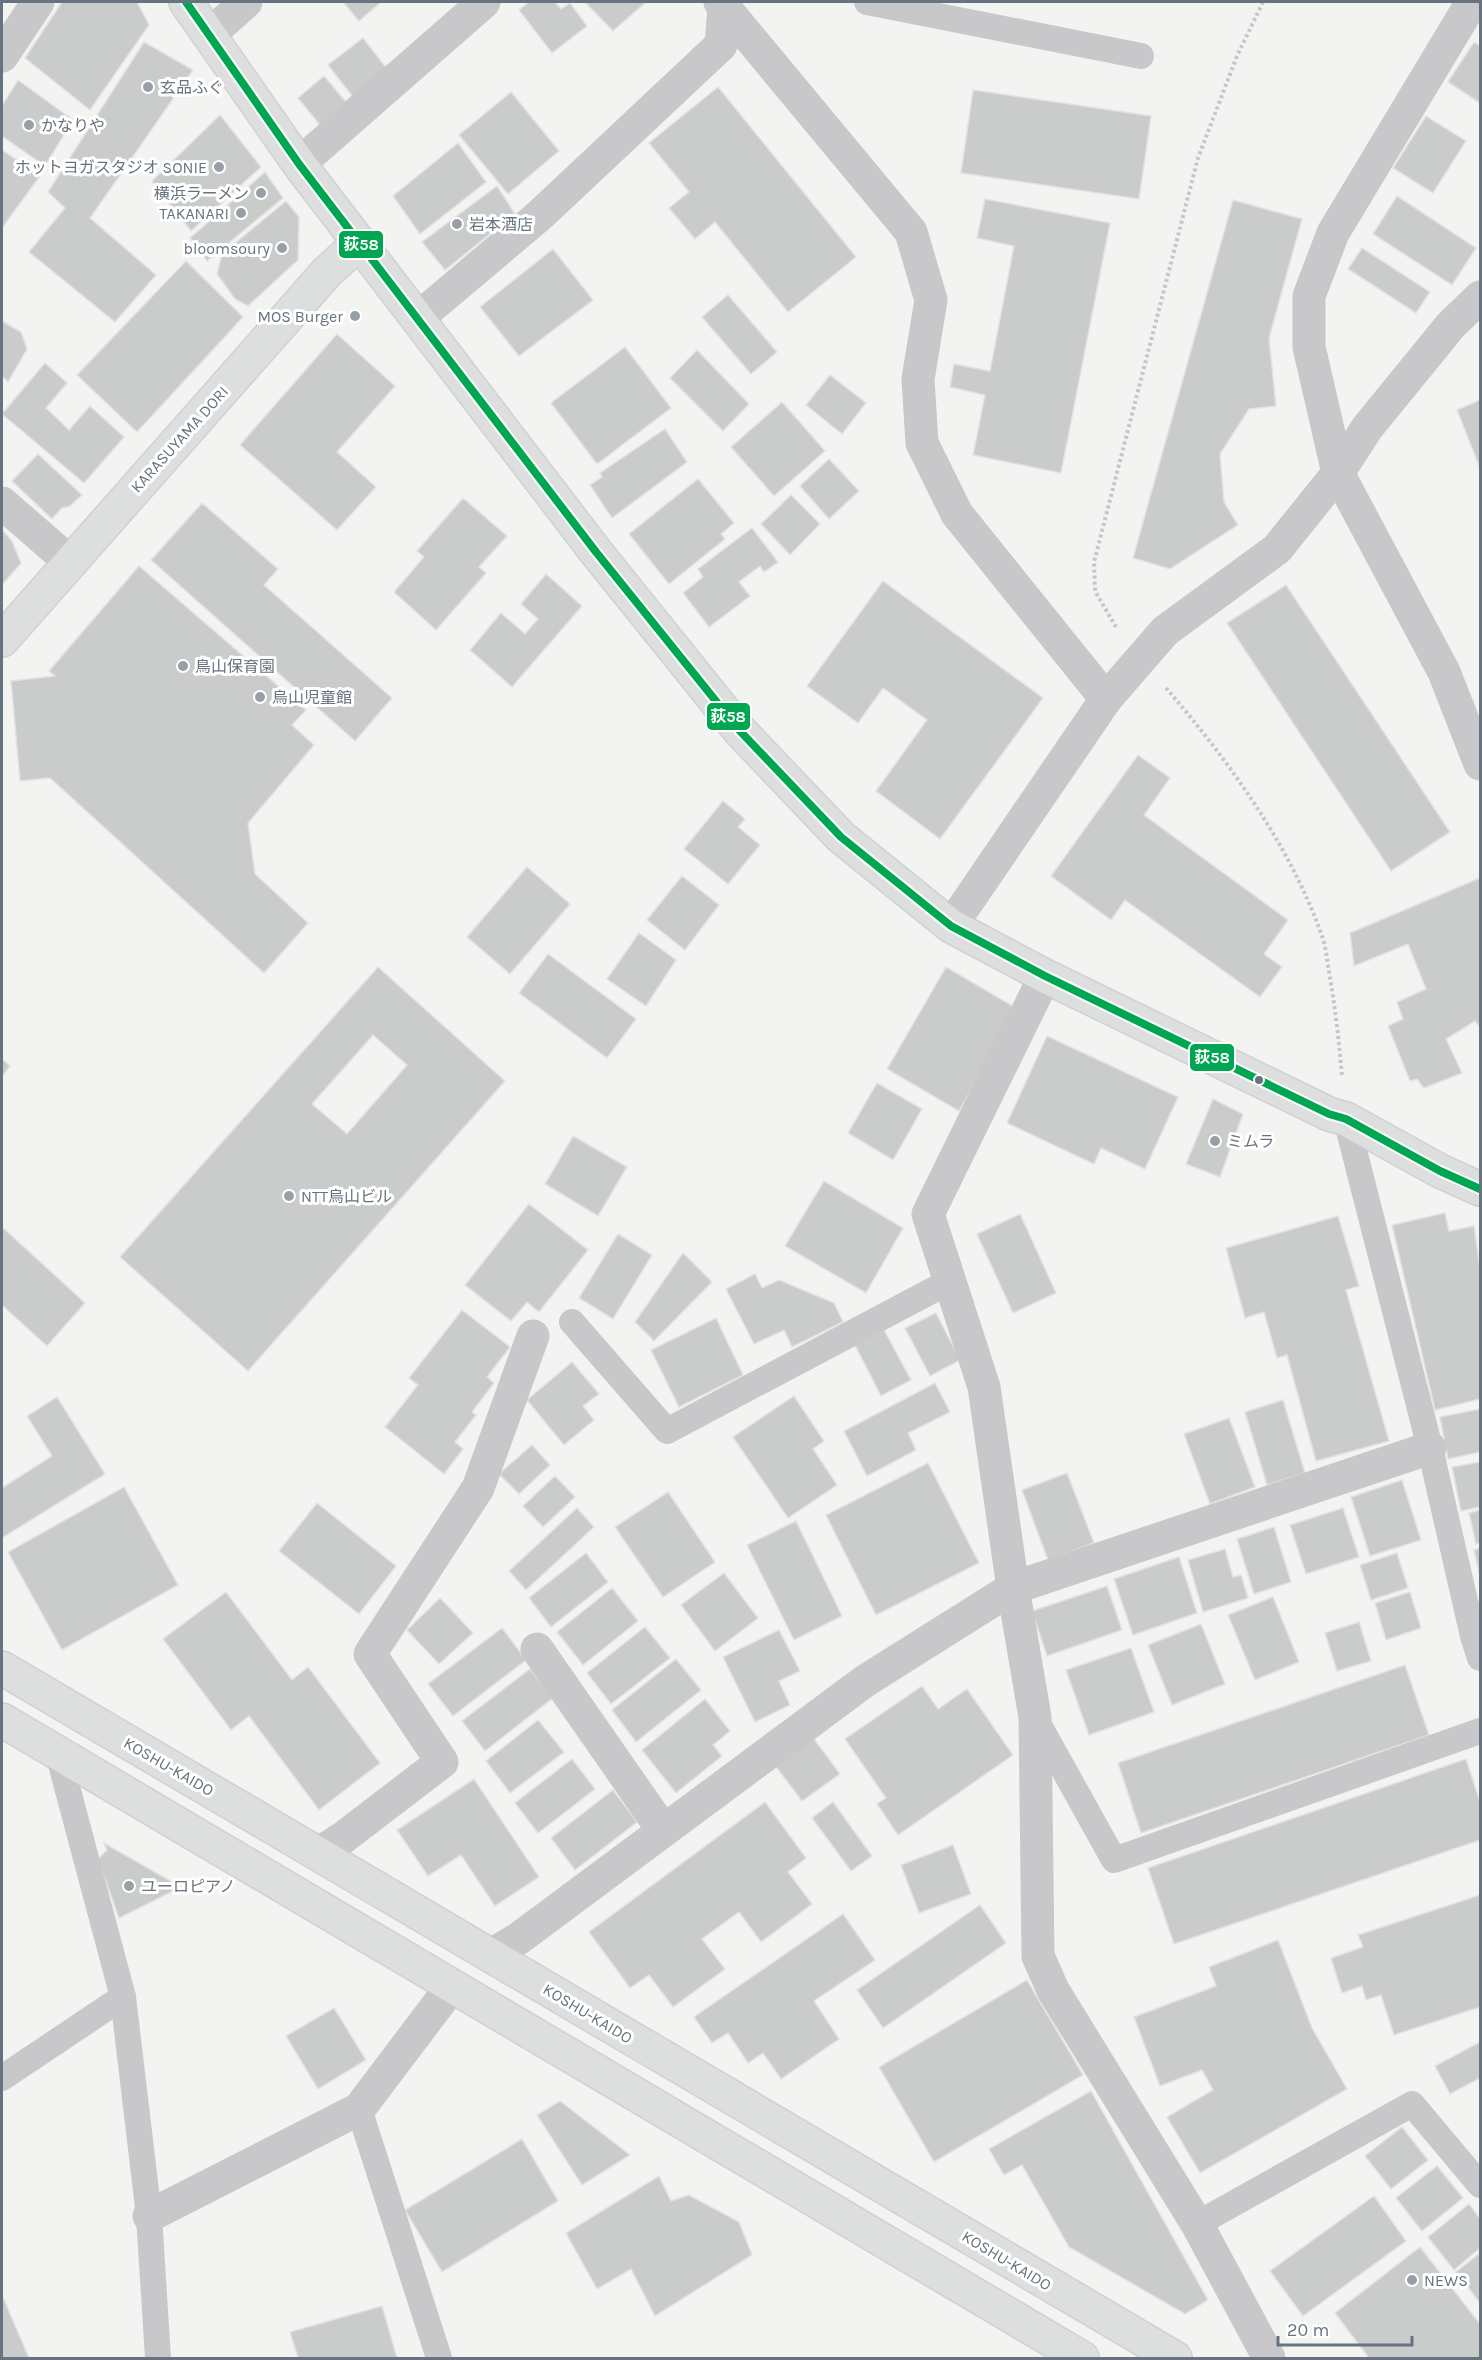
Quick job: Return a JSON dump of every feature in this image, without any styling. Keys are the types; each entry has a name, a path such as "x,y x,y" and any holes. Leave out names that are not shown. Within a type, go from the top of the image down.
{"main road":[{"path":"186,2 299,164 596,552 740,731 841,837 951,926 1045,976 1329,1114 1346,1119 1440,1171 1480,1189"},
{"name":"KARASUYAMA DORI","path":"2,640 327,272 360,242"},
{"name":"KOSHU-KAIDO","path":"2,1668 1174,2358"},
{"path":"2,1720 1082,2358"}],"street":[{"path":"2,56 38,2"},
{"path":"209,35 246,2"},
{"path":"299,164 484,2"},
{"path":"1472,2 1333,233 1309,296 1309,347 1338,473 1444,672 1480,764"},
{"path":"722,4 911,232 931,300 918,379 922,443 957,514 1107,699"},
{"path":"418,318 540,215 721,45 722,4"},
{"path":"951,926 1107,699 1165,631 1277,549 1338,473 1367,428 1451,325 1480,297"},
{"path":"2,503 70,562"},
{"path":"1045,976 928,1214 952,1280 984,1387 1013,1588 1035,1717 1038,1956 1053,1990 1197,2224 1269,2358"},
{"path":"318,1854 344,1837 442,1762 370,1654 478,1488 533,1336"},
{"path":"491,1955 518,1939 865,1681 1013,1588 1430,1448"},
{"path":"537,1649 663,1830"},
{"path":"149,2216 359,2109 452,1986"}],"lane":[{"path":"867,2 1141,56"},
{"path":"1346,1119 1430,1448 1480,1658"},
{"path":"572,1322 667,1431 952,1280"},
{"path":"1035,1717 1114,1860 1480,1731"},
{"path":"58,1753 123,1996 149,2216 158,2358"},
{"path":"2,2078 123,1996"},
{"path":"1197,2224 1412,2104 1480,2185"},
{"path":"359,2109 439,2358"}],"building":[{"path":"62,2 137,2 149,25 90,110 25,58"},
{"path":"343,2 381,2 359,21"},
{"path":"529,2 555,2 561,9 570,3 587,26 552,53 519,10"},
{"path":"585,2 646,2 613,31"},
{"path":"363,38 388,70 353,97 328,65"},
{"path":"144,42 193,70 90,218 156,275 115,322 29,252 65,208 48,192"},
{"path":"1474,42 1480,46 1480,103 1448,82"},
{"path":"324,76 346,102 320,125 298,98"},
{"path":"18,80 73,120 45,166 2,136 2,106"},
{"path":"718,87 856,257 788,312 715,222 695,239 669,208 689,192 649,143"},
{"path":"973,90 1151,116 1139,199 961,173"},
{"path":"511,92 559,151 508,194 459,135"},
{"path":"220,115 261,167 191,231 152,181"},
{"path":"1426,116 1466,141 1433,193 1393,168"},
{"path":"458,143 486,182 420,234 393,196"},
{"path":"2,150 40,176 2,228"},
{"path":"265,172 283,198 207,261 190,238"},
{"path":"497,186 515,214 445,270 422,242"},
{"path":"1397,196 1476,248 1452,285 1373,234"},
{"path":"985,199 1110,223 1061,473 973,455 985,395 950,387 954,364 990,371 1014,246 977,238"},
{"path":"1233,200 1302,219 1269,338 1276,406 1249,409 1220,454 1224,502 1238,525 1170,569 1133,558"},
{"path":"286,201 299,217 298,260 248,306 235,299 217,274 222,254"},
{"path":"1362,248 1430,292 1416,313 1348,269"},
{"path":"553,249 593,300 519,356 480,307"},
{"path":"186,261 243,317 137,432 77,375"},
{"path":"728,295 777,352 751,374 702,317"},
{"path":"2,321 21,332 27,349 8,382 2,376"},
{"path":"337,334 395,386 337,452 376,487 337,530 240,445"},
{"path":"625,347 671,408 597,464 551,403"},
{"path":"697,350 749,404 723,431 670,378"},
{"path":"45,363 67,383 46,408 69,430 90,406 124,437 84,483 2,414"},
{"path":"830,375 866,403 842,434 806,405"},
{"path":"1480,400 1480,468 1457,410"},
{"path":"782,402 825,451 774,496 731,447"},
{"path":"665,429 687,462 612,518 590,485 602,477 600,473"},
{"path":"38,454 82,495 70,506 62,508 52,519 12,481"},
{"path":"829,459 859,491 829,519 800,486"},
{"path":"698,479 734,523 721,534 725,539 669,584 629,534"},
{"path":"791,495 820,524 790,555 761,524"},
{"path":"463,498 507,536 479,567 486,573 436,630 394,592 424,557 417,551"},
{"path":"202,503 278,569 264,585 392,698 355,741 151,560"},
{"path":"752,528 778,562 764,572 760,566 739,582 750,596 709,627 683,593 703,577 698,569"},
{"path":"2,530 12,541 21,563 2,585"},
{"path":"139,566 306,710 292,725 314,745 248,823 255,874 308,923 264,973 50,778 20,781 11,681 55,676 49,671"},
{"path":"546,574 582,606 512,687 470,650 501,613 525,634 538,619 521,604"},
{"path":"883,581 1043,698 940,839 876,791 927,720 883,688 858,723 807,686"},
{"path":"1286,585 1450,832 1391,871 1227,623"},
{"path":"1138,755 1170,778 1144,815 1288,920 1264,954 1282,967 1260,997 1125,900 1111,920 1051,876"},
{"path":"723,801 745,819 738,827 760,845 728,884 684,849"},
{"path":"527,867 570,904 510,974 467,937"},
{"path":"682,876 719,905 685,950 647,920"},
{"path":"1480,878 1480,1024 1478,1025 1475,1021 1446,1039 1462,1073 1424,1088 1417,1079 1410,1081 1388,1026 1403,1019 1397,1002 1426,989 1408,944 1354,966 1350,933"},
{"path":"639,933 676,960 646,1006 607,979"},
{"path":"548,954 636,1019 607,1058 519,993"},
{"name":"NTT烏山ビル","path":"378,967 505,1081 248,1371 120,1257","holes":["373,1035 407,1065 347,1134 312,1104"]},
{"path":"946,967 1018,1009 959,1111 887,1069"},
{"path":"1047,1036 1178,1097 1145,1169 1101,1148 1094,1164 1007,1123"},
{"path":"2,1059 10,1066 2,1077"},
{"path":"877,1083 922,1109 893,1160 848,1133"},
{"path":"1213,1099 1243,1114 1220,1177 1186,1164"},
{"path":"573,1136 627,1167 598,1216 545,1184"},
{"path":"824,1181 903,1228 866,1293 785,1246"},
{"path":"529,1204 588,1250 539,1312 527,1302 511,1321 465,1285"},
{"path":"1445,1213 1449,1231 1474,1226 1480,1269 1480,1399 1435,1410 1392,1225"},
{"path":"1020,1214 1056,1293 1013,1313 977,1234"},
{"path":"1338,1216 1359,1286 1346,1290 1389,1441 1316,1461 1287,1355 1277,1358 1264,1312 1245,1318 1226,1248"},
{"path":"2,1227 85,1303 47,1346 2,1305"},
{"path":"618,1234 652,1255 613,1319 579,1298"},
{"path":"683,1253 712,1282 654,1341 635,1322"},
{"path":"755,1274 762,1288 779,1280 834,1303 843,1322 792,1347 784,1330 754,1344 726,1289"},
{"path":"462,1310 510,1347 487,1377 494,1383 472,1412 476,1415 455,1442 463,1449 444,1474 385,1427 418,1385 409,1378"},
{"path":"936,1313 960,1360 930,1376 905,1328"},
{"path":"716,1318 743,1375 679,1407 651,1350"},
{"path":"884,1330 911,1380 881,1396 855,1345"},
{"path":"572,1362 599,1394 583,1406 594,1420 564,1445 527,1400"},
{"path":"935,1383 950,1412 908,1433 916,1450 867,1476 844,1431"},
{"path":"794,1396 824,1441 813,1449 837,1485 788,1518 733,1437"},
{"path":"57,1397 105,1474 2,1538 2,1488 52,1456 27,1416"},
{"path":"1283,1400 1305,1473 1267,1485 1245,1412"},
{"path":"1480,1409 1480,1452 1448,1459 1440,1417"},
{"path":"1229,1418 1255,1487 1210,1504 1184,1434"},
{"path":"532,1445 550,1465 519,1494 499,1474"},
{"path":"1480,1462 1480,1507 1461,1511 1452,1467"},
{"path":"928,1463 979,1563 876,1615 826,1515"},
{"path":"1067,1473 1094,1543 1048,1560 1022,1490"},
{"path":"555,1476 575,1497 543,1527 523,1506"},
{"path":"1402,1480 1421,1540 1370,1556 1351,1497"},
{"path":"124,1487 178,1585 62,1650 8,1552"},
{"path":"668,1492 715,1562 663,1597 615,1527"},
{"path":"317,1503 396,1566 359,1614 279,1551"},
{"path":"577,1508 594,1527 526,1590 509,1571"},
{"path":"1343,1508 1359,1557 1306,1574 1290,1525"},
{"path":"1480,1510 1480,1543 1476,1544 1469,1513"},
{"path":"796,1521 842,1616 794,1640 747,1545"},
{"path":"1274,1527 1291,1582 1254,1594 1237,1539"},
{"path":"1480,1548 1480,1576 1474,1550"},
{"path":"1225,1549 1233,1577 1241,1575 1248,1598 1203,1612 1188,1560"},
{"path":"586,1553 608,1582 551,1627 529,1598"},
{"path":"1397,1553 1408,1588 1371,1600 1360,1565"},
{"path":"1179,1557 1197,1613 1133,1635 1114,1579"},
{"path":"724,1573 758,1618 715,1651 681,1605"},
{"path":"1107,1586 1122,1630 1047,1656 1032,1611"},
{"path":"612,1588 638,1621 583,1665 557,1632"},
{"path":"226,1592 292,1680 308,1667 380,1763 319,1810 249,1716 231,1730 163,1639"},
{"path":"1410,1592 1421,1628 1386,1640 1375,1603"},
{"path":"1273,1597 1299,1662 1255,1680 1228,1615"},
{"path":"440,1598 473,1633 439,1664 407,1630"},
{"path":"1359,1622 1371,1661 1337,1671 1325,1633"},
{"path":"1201,1624 1225,1684 1172,1705 1148,1645"},
{"path":"645,1627 670,1658 611,1704 587,1673"},
{"path":"502,1628 526,1660 453,1716 428,1684"},
{"path":"779,1630 800,1671 779,1681 790,1705 755,1722 723,1657"},
{"path":"1131,1648 1154,1712 1089,1735 1066,1670"},
{"path":"676,1659 701,1690 636,1742 612,1710"},
{"path":"1405,1665 1429,1735 1141,1833 1118,1763"},
{"path":"530,1669 553,1698 485,1751 462,1721"},
{"path":"922,1686 938,1709 967,1689 1013,1755 898,1835 877,1804 886,1798 845,1739"},
{"path":"705,1699 730,1731 713,1745 722,1756 676,1793 642,1750"},
{"path":"538,1720 564,1752 510,1793 486,1761"},
{"path":"811,1735 840,1774 802,1801 774,1764"},
{"path":"572,1759 595,1789 538,1833 515,1803"},
{"path":"1466,1759 1480,1802 1480,1840 1174,1944 1148,1868"},
{"path":"474,1779 539,1877 495,1906 461,1855 428,1876 397,1830"},
{"path":"613,1790 637,1822 575,1870 551,1838"},
{"path":"765,1802 806,1858 788,1872 812,1904 761,1942 739,1912 702,1939 725,1969 673,2007 649,1975 630,1988 589,1932"},
{"path":"833,1802 872,1856 851,1871 812,1818"},
{"path":"104,1843 181,1887 119,1918 98,1859 107,1850"},
{"path":"953,1845 971,1894 919,1913 901,1865"},
{"path":"1480,1895 1480,2007 1394,2035 1381,1995 1366,2000 1362,1986 1342,1993 1331,1958 1363,1947 1358,1935"},
{"path":"980,1905 1006,1943 883,2028 857,1990"},
{"path":"843,1914 875,1960 814,2001 839,2039 781,2079 763,2053 748,2063 728,2033 712,2043 694,2017"},
{"path":"1278,1940 1312,2028 1347,2089 1200,2173 1167,2117 1213,2090 1202,2070 1160,2086 1134,2017 1216,1986 1209,1967"},
{"path":"1027,1980 1083,2075 934,2162 879,2067"},
{"path":"334,2008 366,2060 318,2089 286,2036"},
{"path":"1480,2042 1480,2078 1450,2094 1435,2066"},
{"path":"1091,2091 1208,2300 1185,2314 1069,2247 1022,2165 1004,2175 989,2149"},
{"path":"560,2101 630,2155 582,2185 537,2115"},
{"path":"1402,2127 1428,2160 1391,2189 1365,2156"},
{"path":"522,2139 558,2201 442,2272 405,2210"},
{"path":"1437,2166 1463,2198 1422,2231 1396,2198"},
{"path":"659,2176 671,2201 689,2195 739,2222 752,2255 655,2316 631,2269 597,2289 566,2233"},
{"path":"1374,2196 1406,2241 1303,2316 1270,2271"},
{"path":"1469,2204 1480,2219 1480,2248 1454,2270 1428,2237"},
{"name":"NEWS","path":"1420,2247 1480,2324 1480,2358 1369,2358 1335,2313"},
{"path":"1480,2253 1480,2303 1456,2272"},
{"path":"2,2295 29,2358 2,2358"},
{"path":"382,2306 397,2358 298,2358 290,2332"}],"transit line":[{"name":"荻58","path":"186,2 299,164 596,552 740,731 841,837 951,926 1045,976 1329,1114 1346,1119 1440,1171 1480,1189"}],"place":[{"name":"玄品ふぐ","path":"148,87"},
{"name":"かなりや","path":"29,125"},
{"name":"ホットヨガスタジオ SONIE","path":"219,167"},
{"name":"横浜ラーメン","path":"261,193"},
{"name":"TAKANARI","path":"241,213"},
{"name":"岩本酒店","path":"457,224"},
{"name":"bloomsoury","path":"282,248"},
{"name":"MOS Burger","path":"355,316"},
{"name":"鳥山保育園","path":"183,666"},
{"name":"烏山児童館","path":"260,697"},
{"name":"ミムラ","path":"1215,1141"},
{"name":"NTT烏山ビル","path":"289,1196"},
{"name":"ユーロピアノ","path":"129,1886"},
{"name":"NEWS","path":"1412,2280"}]}
